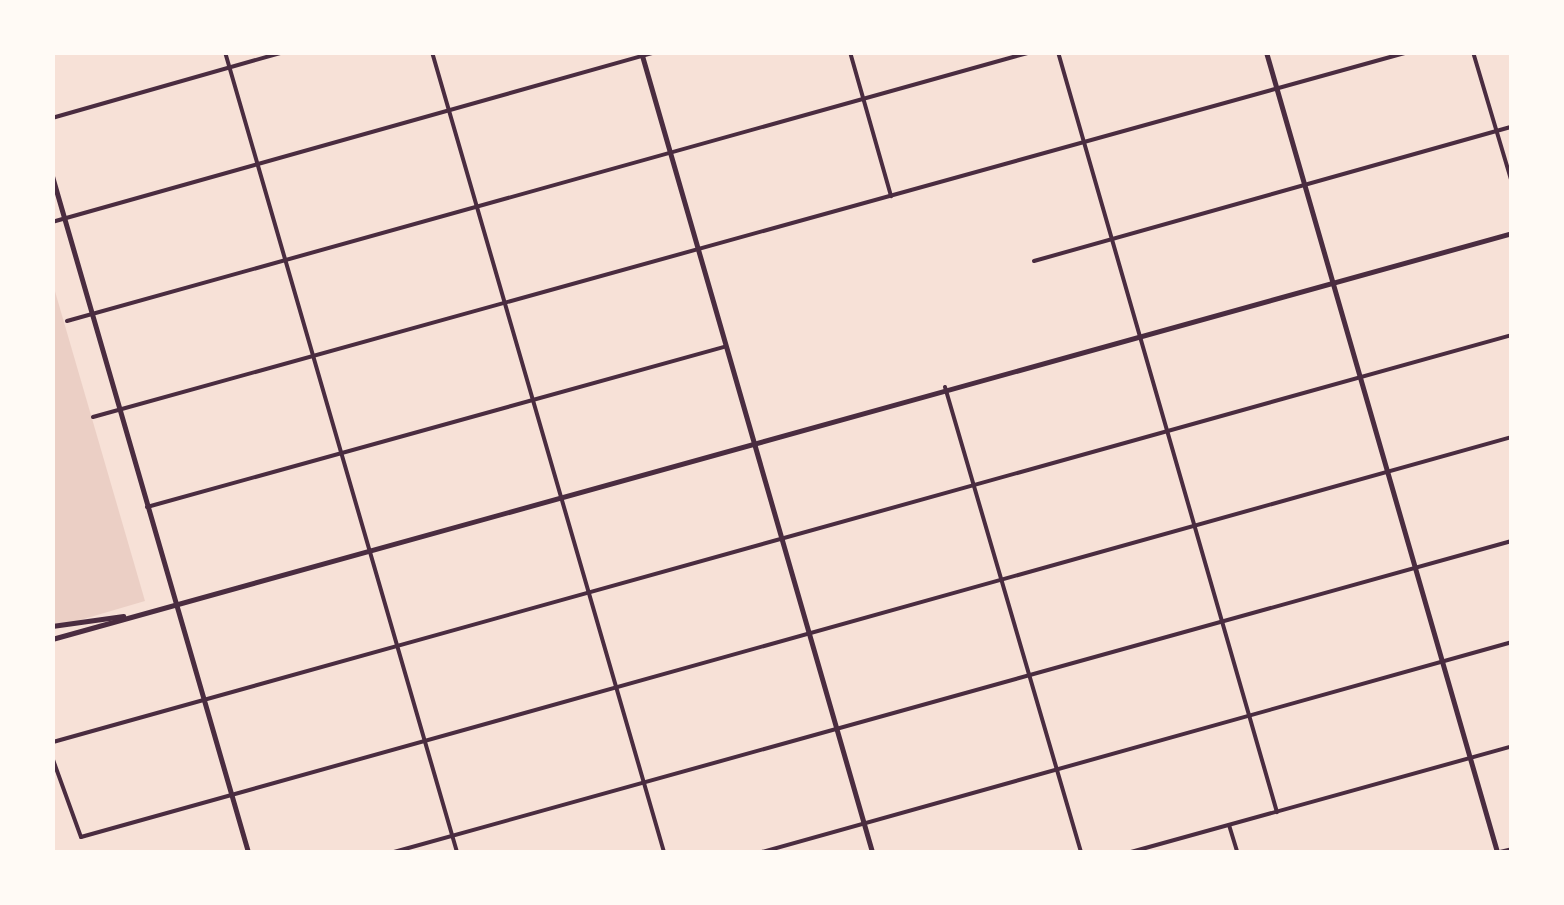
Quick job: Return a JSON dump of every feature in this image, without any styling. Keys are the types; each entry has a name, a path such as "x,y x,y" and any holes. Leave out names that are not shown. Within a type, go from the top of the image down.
{"street":[{"path":"225,52 457,852"},
{"path":"52,118 284,52"},
{"path":"432,52 664,852"},
{"path":"52,222 656,52"},
{"path":"850,52 891,196"},
{"path":"67,321 1031,52"},
{"path":"1058,52 1277,812"},
{"path":"1266,52 1498,852 1512,849"},
{"path":"92,417 1408,52"},
{"path":"1474,52 1512,183"},
{"path":"641,54 872,852"},
{"path":"1034,261 1512,127"},
{"path":"52,176 248,852"},
{"path":"52,639 368,547 1512,232"},
{"path":"52,742 1512,334"},
{"path":"148,508 724,347"},
{"path":"945,387 1081,852"},
{"path":"52,758 81,837 1512,438"},
{"path":"394,852 1512,541"},
{"path":"52,626 123,616"},
{"path":"762,852 1512,642"},
{"path":"1132,852 1512,746"},
{"path":"1229,825 1237,852"}],"shaded area":[{"path":"52,281 145,601 53,628 52,628"}]}
